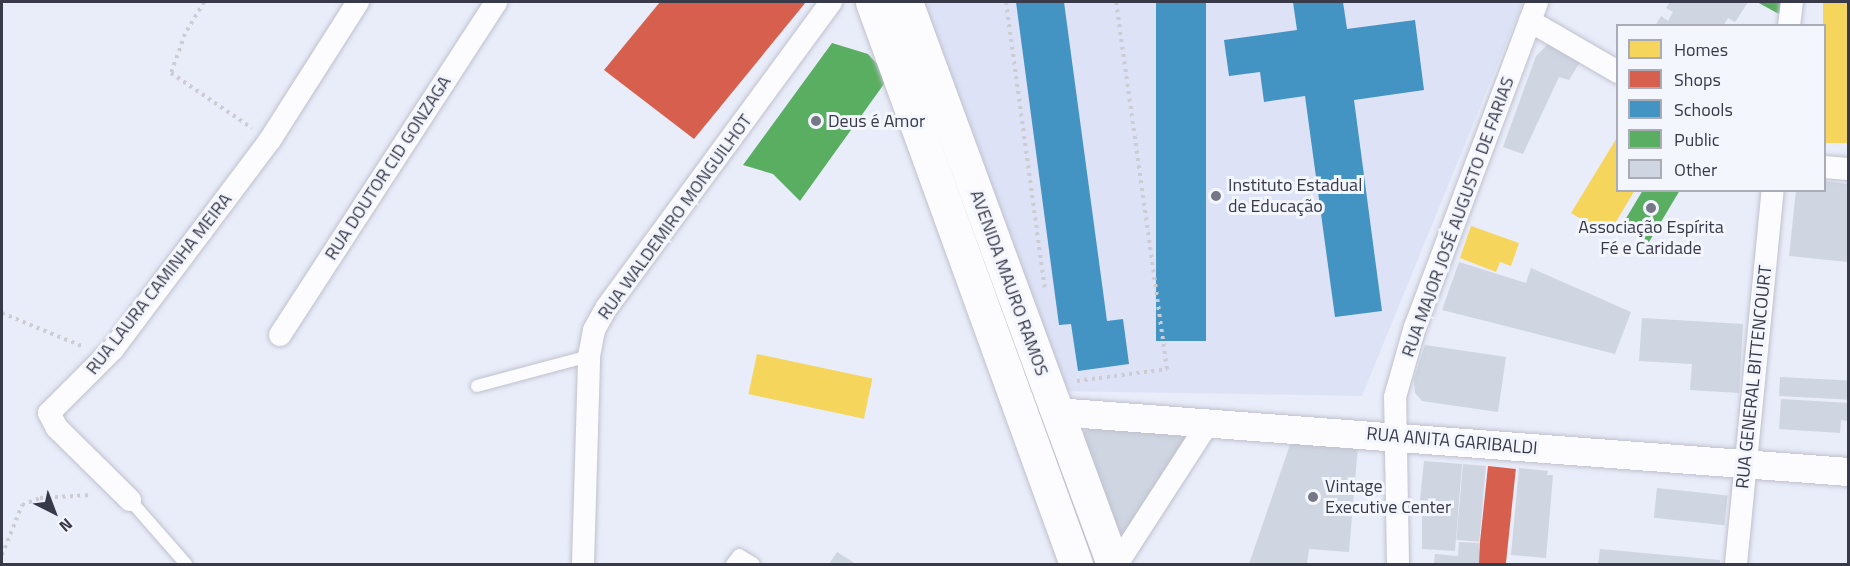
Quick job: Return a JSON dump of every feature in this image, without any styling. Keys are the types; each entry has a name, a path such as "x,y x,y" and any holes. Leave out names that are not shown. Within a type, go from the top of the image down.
{"main road":[{"name":"AVENIDA MAURO RAMOS","path":"872,2 1076,564"},
{"name":"AVENIDA MAURO RAMOS","path":"906,2 1056,412 1115,564"},
{"path":"1026,423 1056,412"}],"street":[{"name":"RUA LAURA CAMINHA MEIRA","path":"130,500 57,428 49,413 87,378 270,140 358,2"},
{"name":"RUA DOUTOR CID GONZAGA","path":"280,335 496,2"},
{"name":"RUA WALDEMIRO MONGUILHOT","path":"583,564 588,356 594,330 607,307 831,2"},
{"path":"1789,24 1792,2"},
{"path":"1533,11 1616,71"},
{"name":"RUA MAJOR JOSÉ AUGUSTO DE FARIAS","path":"1398,564 1395,397 1415,327 1533,11"},
{"path":"1826,167 1848,169"},
{"name":"RUA GENERAL BITTENCOURT","path":"1736,564 1773,192"},
{"name":"RUA ANITA GARIBALDI","path":"1056,412 1848,472"},
{"path":"1115,564 1209,422"}],"lane":[{"path":"477,386 588,356"},
{"path":"130,500 186,564"},
{"path":"732,564 739,555 754,564"}],"path":[{"path":"204,2 185,34 171,73 270,140"},
{"path":"1006,2 1045,291"},
{"path":"1068,382 1167,369 1116,2"},
{"path":"2,313 85,347 90,352 87,378"},
{"path":"2,555 22,505 40,498 70,494 130,500"}],"shaded area":[{"name":"Instituto Estadual de Educação","path":"924,2 1523,2 1362,396 1056,391"}],"building: Homes":[{"path":"1823,2 1848,2 1848,143 1826,143 1826,24 1823,24"},
{"path":"1616,139 1616,192 1634,192 1608,235 1571,213"},
{"path":"1471,226 1519,243 1511,266 1500,262 1496,272 1460,258"},
{"path":"757,354 872,379 864,419 748,394"}],"building: Shops":[{"path":"660,2 806,2 694,139 604,70"},
{"path":"1488,466 1516,469 1506,564 1478,563"}],"building: Schools":[{"path":"1016,2 1064,2 1107,321 1123,319 1129,364 1078,371 1071,324 1059,325"},
{"path":"1156,2 1206,2 1206,341 1156,341"},
{"path":"1293,2 1343,2 1347,29 1415,20 1424,90 1354,100 1382,311 1335,317 1305,96 1264,102 1260,72 1229,76 1224,40 1297,30"}],"building: Public":[{"path":"1757,2 1782,2 1780,14 1777,13"},
{"name":"Deus é Amor","path":"832,43 868,54 889,77 800,201 773,174 743,165"},
{"name":"Associação Espírita Fé e Caridade","path":"1642,192 1679,192 1649,242 1622,225"}],"building: Other":[{"path":"1670,2 1748,2 1735,22 1728,18 1724,24 1656,24 1661,16 1668,21 1673,12 1666,8"},
{"path":"1548,44 1582,59 1569,80 1559,77 1523,154 1503,147 1536,56"},
{"path":"1826,181 1848,184 1848,262 1789,256 1796,192 1826,192"},
{"path":"1459,262 1526,283 1531,268 1631,312 1615,354 1442,310"},
{"path":"1642,318 1743,324 1739,393 1690,390 1692,364 1639,361"},
{"path":"1425,345 1506,357 1498,412 1422,401 1415,393 1414,379"},
{"path":"1780,377 1848,381 1847,400 1779,396"},
{"path":"1781,399 1848,403 1848,421 1841,420 1840,433 1779,429"},
{"path":"1094,426 1191,432 1117,549 1079,444 1084,432"},
{"name":"Vintage Executive Center","path":"1292,439 1358,445 1349,552 1309,549 1307,564 1249,564"},
{"path":"1424,461 1462,464 1455,551 1422,549 1422,503 1439,504 1439,501 1420,500"},
{"path":"1463,464 1486,466 1479,542 1456,540"},
{"path":"1519,468 1548,471 1547,475 1553,475 1546,558 1511,555"},
{"path":"1657,488 1728,495 1724,525 1654,518"},
{"path":"1459,542 1480,543 1479,564 1434,564 1435,554 1458,556"},
{"path":"1600,549 1720,560 1720,564 1598,564"},
{"path":"837,552 856,564 829,564"}],"place":[{"name":"Deus é Amor","path":"816,121"},
{"name":"Instituto Estadual de Educação","path":"1216,196"},
{"name":"Associação Espírita Fé e Caridade","path":"1651,208"},
{"name":"Vintage Executive Center","path":"1313,497"}]}
